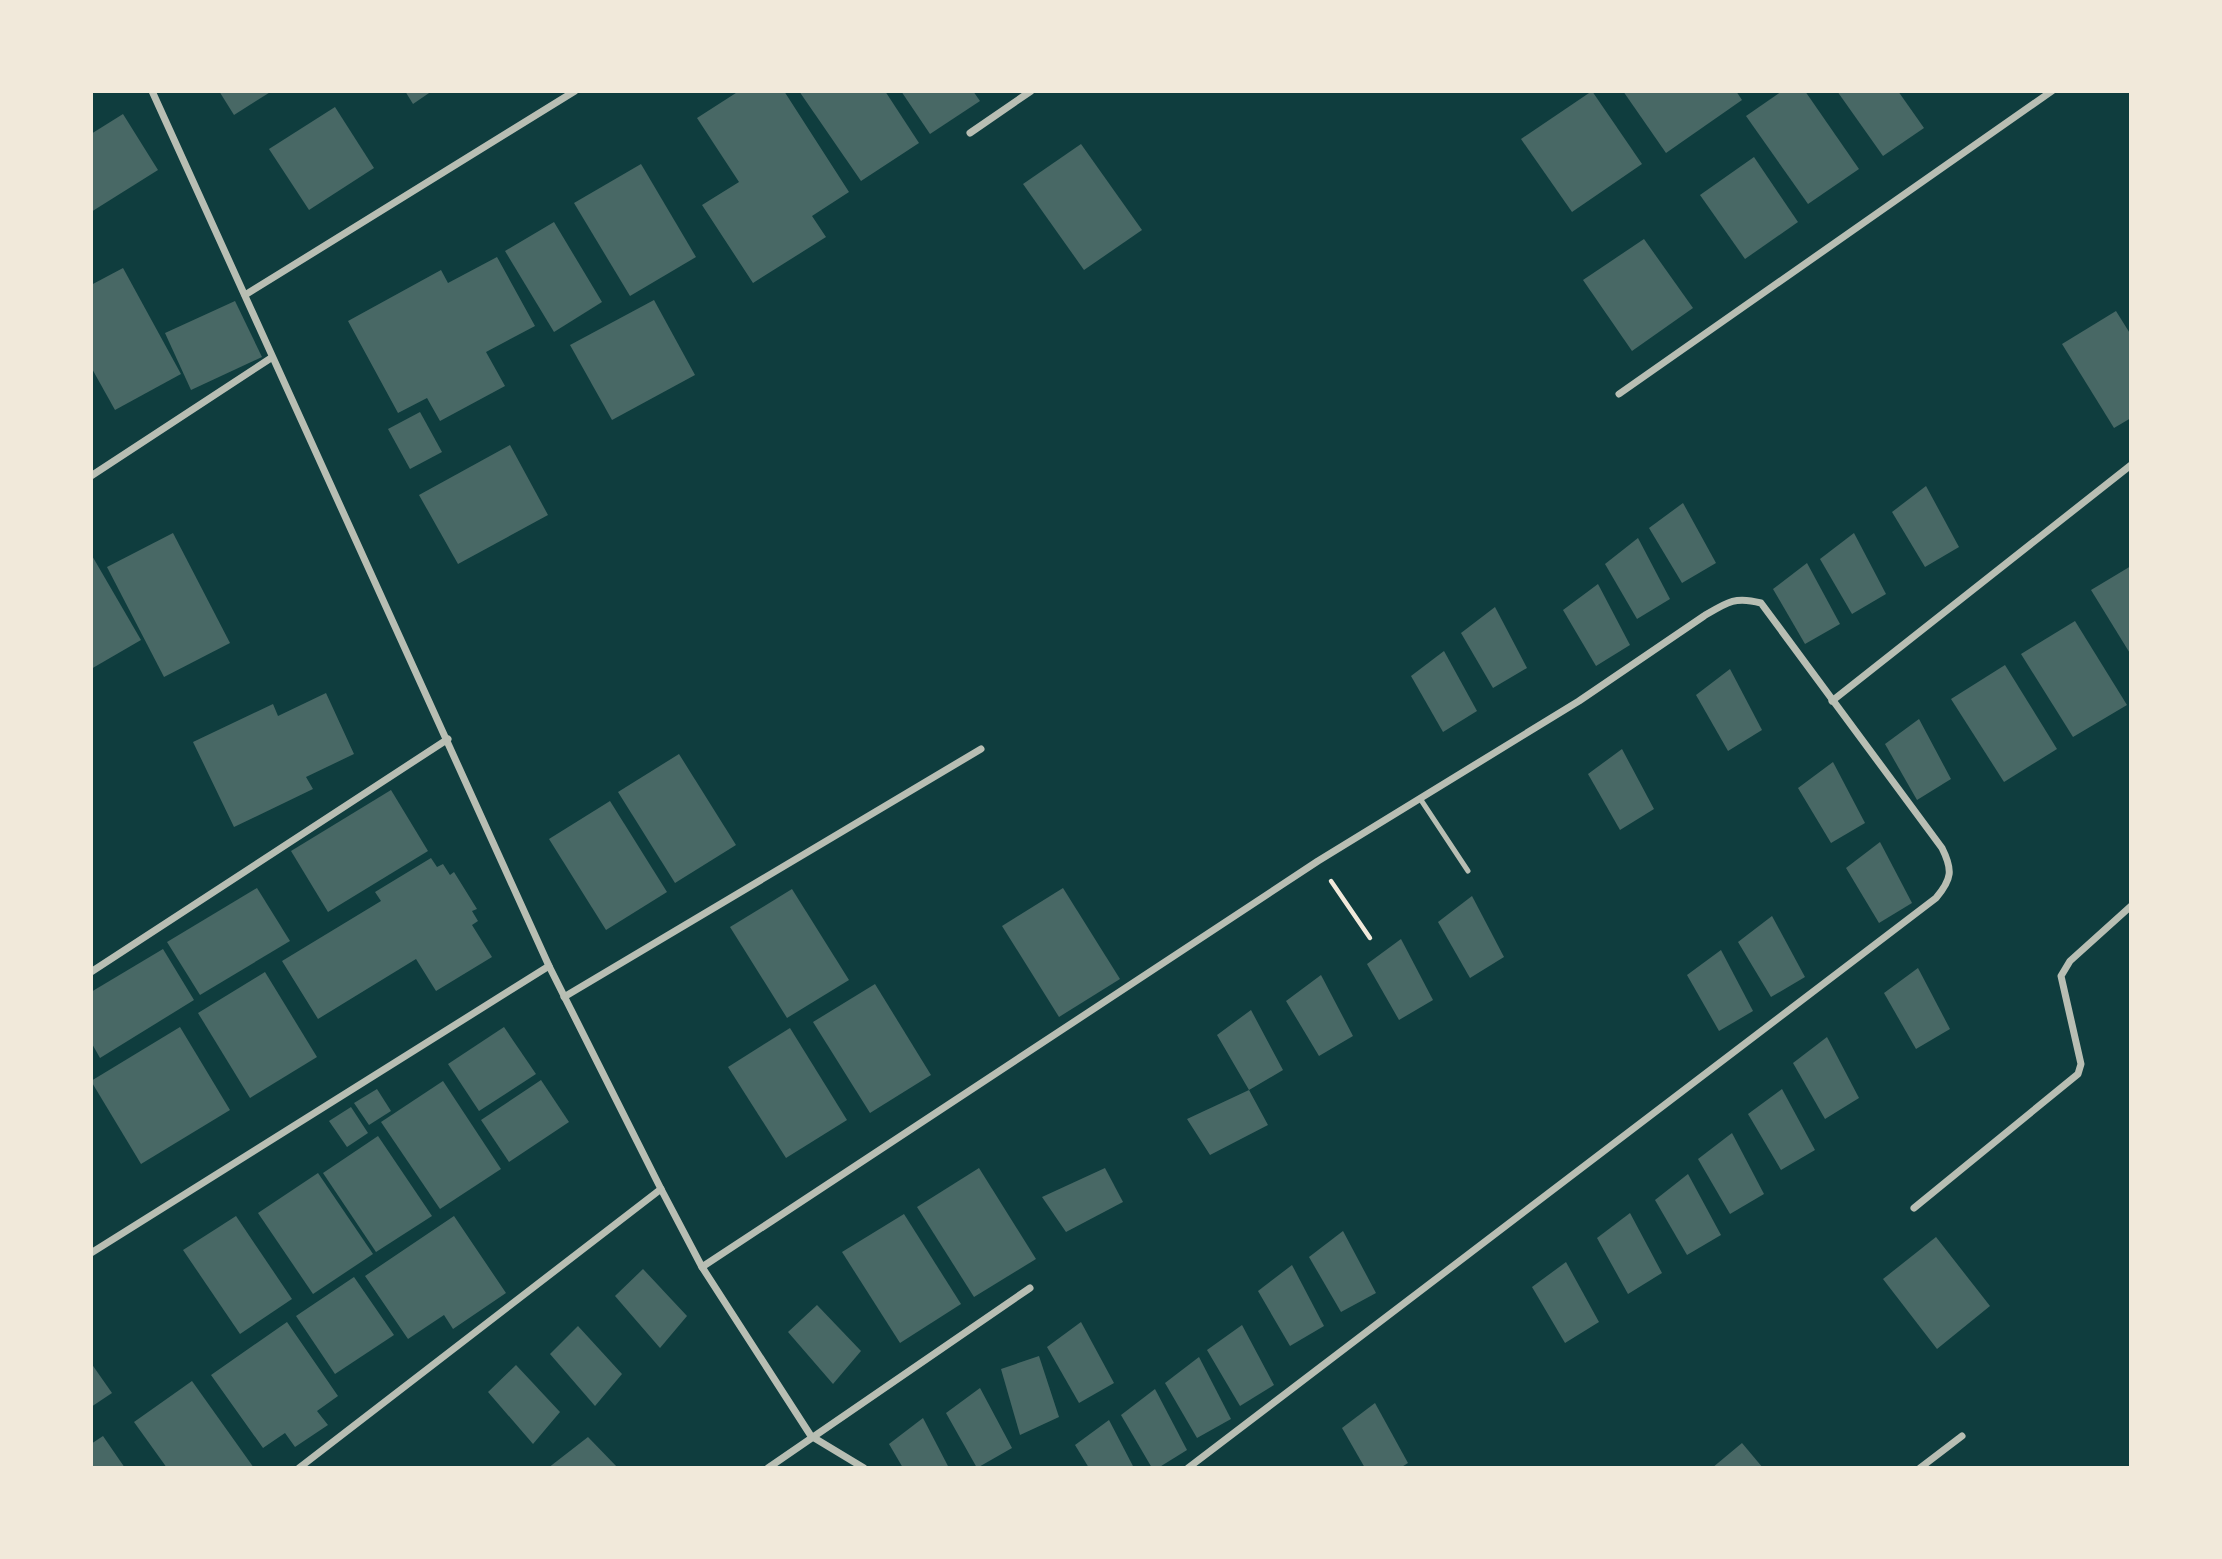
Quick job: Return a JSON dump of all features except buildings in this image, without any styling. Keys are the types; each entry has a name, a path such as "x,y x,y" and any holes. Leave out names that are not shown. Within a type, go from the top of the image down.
{"street":[{"path":"152,91 549,966 661,1189 702,1267 810,1436 864,1468"},
{"path":"245,295 575,91"},
{"path":"970,133 1031,91"},
{"path":"1619,394 2052,91"},
{"path":"91,476 271,358"},
{"path":"1832,701 2131,466"},
{"path":"702,1267 1318,861 1579,701 1714,610 1742,598 1761,603 1942,848 1951,866 1949,883 1936,898 1188,1468"},
{"path":"91,972 448,739"},
{"path":"564,997 981,749"},
{"path":"1914,1208 2078,1074 2081,1064 2060,976 2070,961 2131,906"},
{"path":"91,1253 549,966"},
{"path":"299,1468 661,1189"},
{"path":"768,1468 810,1436 1030,1288"},
{"path":"1920,1468 1962,1436"}],"lane":[{"path":"1421,800 1468,871"}],"path":[{"path":"1318,861 1370,938"}]}
